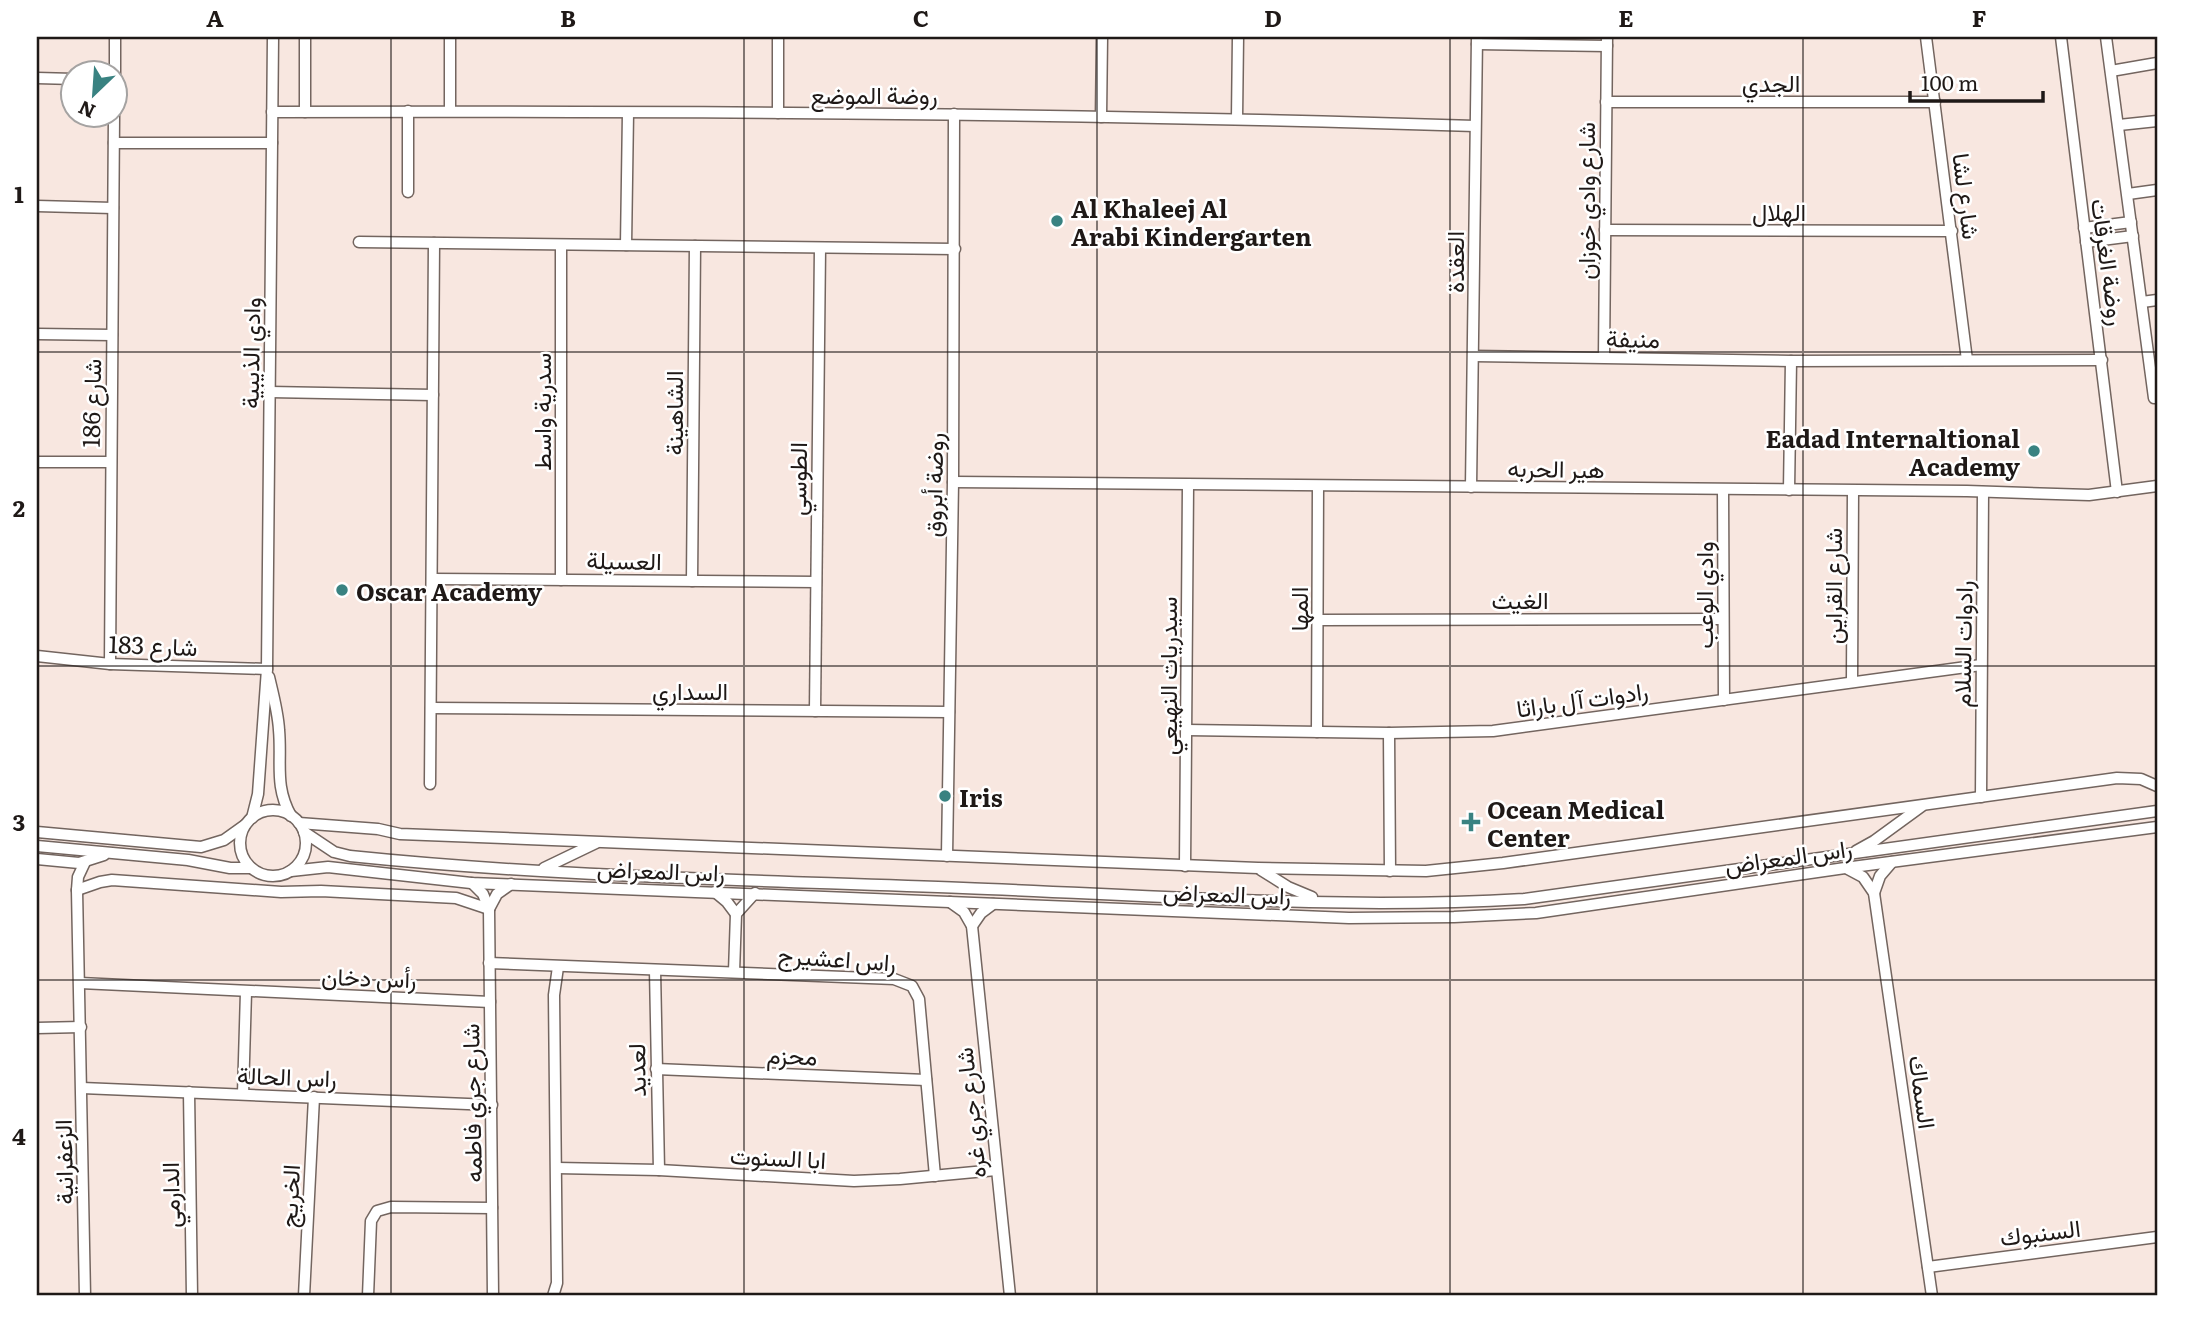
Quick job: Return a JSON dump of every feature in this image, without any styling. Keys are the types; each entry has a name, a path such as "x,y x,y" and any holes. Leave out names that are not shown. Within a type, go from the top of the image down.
{"street":[{"path":"115,60 116,37"},
{"name":"وادي الذيبية","path":"248,821 258,794 267,669 273,37"},
{"path":"305,37 305,112"},
{"path":"450,37 450,111"},
{"path":"778,37 778,113"},
{"path":"1101,117 1102,37"},
{"path":"1237,118 1238,37"},
{"name":"شارع لشا","path":"1926,37 1967,360"},
{"name":"روضة الغرقات","path":"2061,37 2117,492"},
{"path":"2106,37 2154,372 2154,398"},
{"name":"شارع وادي خوزان","path":"1477,40 1607,41 1604,357"},
{"name":"العقدة","path":"1472,487 1477,40"},
{"path":"2111,71 2157,63"},
{"path":"37,78 60,79"},
{"name":"الجدي","path":"1606,102 1935,102"},
{"path":"408,111 408,192"},
{"name":"روضة الموضع","path":"272,112 954,114 1237,118 1475,126"},
{"path":"626,245 628,113"},
{"name":"روضة أبروق","path":"947,856 953,482 954,114"},
{"path":"2119,125 2157,121"},
{"name":"شارع 186","path":"110,664 114,130"},
{"path":"114,143 272,143"},
{"path":"2128,194 2157,190"},
{"path":"37,206 113,208"},
{"path":"2084,228 2131,222"},
{"name":"الهلال","path":"1605,230 1952,231"},
{"path":"2086,242 2133,236"},
{"path":"359,243 954,249"},
{"path":"430,784 434,243"},
{"name":"سدرية واسط","path":"561,245 561,580"},
{"name":"الشاهينة","path":"692,581 695,246"},
{"name":"الطوسي","path":"815,711 820,248"},
{"path":"2142,302 2157,300"},
{"path":"37,334 112,335"},
{"name":"منيفة","path":"1474,356 2102,360"},
{"path":"1789,490 1791,360"},
{"path":"270,392 433,395"},
{"path":"37,462 111,461"},
{"name":"هير الحربه","path":"953,482 2089,495 2157,486"},
{"name":"سيدريات النهيعي","path":"1185,866 1188,486"},
{"name":"المها","path":"1317,732 1318,487"},
{"name":"وادي الوعب","path":"1723,490 1724,700"},
{"name":"شارع القراين","path":"1852,682 1853,491"},
{"name":"رادوات السلام","path":"1980,797 1983,492"},
{"name":"العسيلة","path":"432,579 816,582"},
{"name":"الغيث","path":"1318,620 1723,619"},
{"name":"شارع 183","path":"37,656 110,664 267,669"},
{"name":"رادوات آل باراثا","path":"1186,730 1389,733 1493,731 1981,665"},
{"name":"وادي الذيبية","path":"267,669 278,719 280,790 282,799 298,824"},
{"name":"السداري","path":"431,708 949,712"},
{"path":"1389,733 1390,872"},
{"name":"راس المعراض","path":"298,824 366,828 400,834 1390,872 1503,863 2129,777 2157,786"},
{"path":"1849,855 1874,841 1926,804"},
{"path":"37,832 201,847 224,840 248,821 271,810 282,811 298,824 306,843 299,864 291,871 270,876 260,874 250,867 241,852 241,834 248,821"},
{"name":"راس المعراض","path":"298,824 334,852 350,856 537,871 1437,904 1524,898 2157,811"},
{"name":"راس المعراض","path":"291,871 328,867 471,883 1349,918 1454,917 1536,913 1845,868 2157,827"},
{"path":"537,871 596,842"},
{"path":"37,846 188,860 230,868 250,867"},
{"path":"37,859 85,862 107,854"},
{"path":"59,861 70,869 77,886 112,880 249,890 456,898 489,909"},
{"name":"الزعفرانية","path":"85,862 77,886 85,1296"},
{"path":"1874,893 1880,876 1892,862"},
{"path":"1258,868 1288,887 1322,901"},
{"path":"1845,868 1863,877 1874,893"},
{"path":"471,883 483,894 489,909"},
{"path":"489,909 497,894 510,884"},
{"path":"714,892 727,902 736,914 734,972"},
{"path":"736,914 755,893"},
{"name":"السماك","path":"1874,893 1932,1296"},
{"path":"950,902 964,912 972,926 981,913 993,904"},
{"name":"شارع جري فاطمه","path":"489,909 493,1296"},
{"name":"شارع جري غره","path":"972,926 1010,1296"},
{"name":"راس اعشيرج","path":"489,963 894,979 912,986 919,999 935,1176"},
{"path":"554,1296 558,1283 554,995 558,967"},
{"name":"لعديد","path":"655,970 659,1170"},
{"name":"رأس دخان","path":"80,983 490,1002"},
{"path":"243,1094 246,992"},
{"path":"37,1028 81,1027"},
{"name":"محزم","path":"656,1069 926,1080"},
{"name":"راس الحالة","path":"82,1088 492,1105"},
{"name":"الدارمي","path":"189,1092 192,1296"},
{"name":"الخريج","path":"304,1296 314,1097"},
{"name":"ابا السنوت","path":"557,1168 659,1170 854,1181 996,1170"},
{"path":"368,1296 371,1221 377,1211 391,1207 492,1208"},
{"name":"السنبوك","path":"1928,1267 2157,1237"}],"place":[{"name":"Al Khaleej Al Arabi Kindergarten","path":"1057,221"},
{"name":"Eadad Internaltional Academy","path":"2034,451"},
{"name":"Oscar Academy","path":"342,590"},
{"name":"Iris","path":"945,796"},
{"name":"Ocean Medical Center","path":"1471,822"}]}
